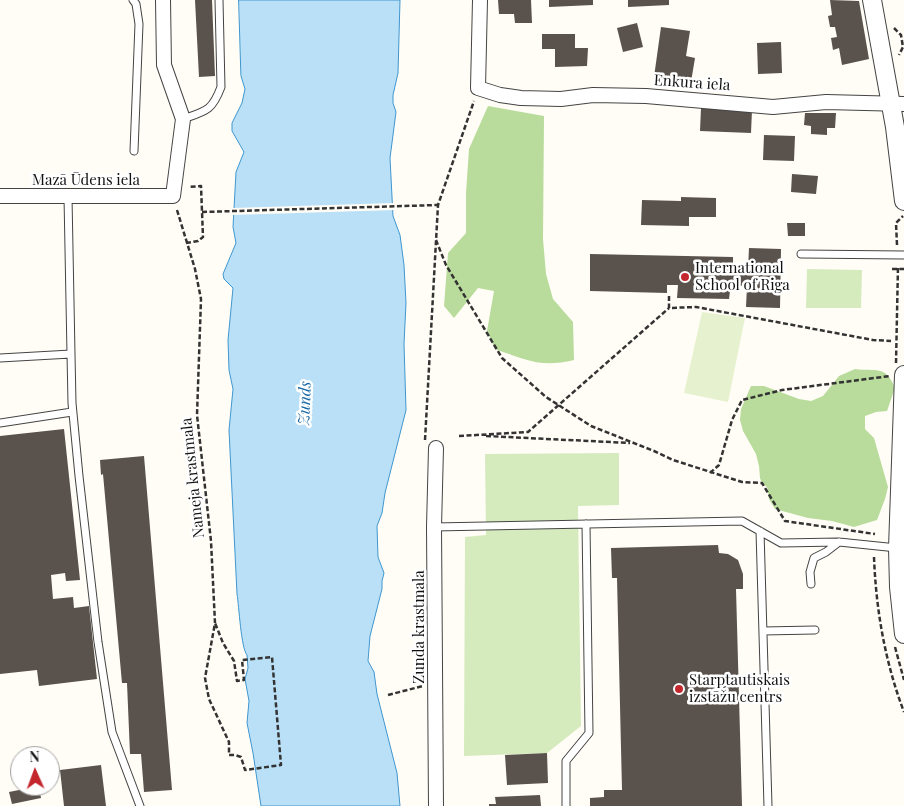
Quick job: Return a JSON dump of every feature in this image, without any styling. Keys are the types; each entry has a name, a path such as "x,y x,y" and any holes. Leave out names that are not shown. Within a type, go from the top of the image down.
{"street":[{"path":"163,0 164,65 183,119 173,196"},
{"path":"478,88 480,0"},
{"path":"872,0 882,50 897,104 895,127 904,201"},
{"name":"Enkura iela","path":"478,88 500,95 521,98 561,99 593,96 646,96 773,107 826,102 897,104"},
{"name":"Mazā Ūdens iela","path":"0,196 173,196"},
{"path":"900,375 903,408 899,587 904,634"},
{"name":"Zunda krastmala","path":"436,448 434,527 436,806"}],"lane":[{"path":"132,0 136,4 140,24 134,151"},
{"path":"183,119 206,112 216,100 220,86 219,0"},
{"path":"68,197 72,412 98,642 112,732 140,806"},
{"path":"800,254 904,255"},
{"path":"0,358 71,354"},
{"path":"0,423 72,412"},
{"path":"434,527 742,521 781,543 840,542 901,548"},
{"path":"566,806 566,761 589,733 586,524"},
{"path":"760,531 768,806"},
{"path":"811,584 810,572 814,558 840,542"},
{"path":"763,631 815,630"}],"path":[{"path":"203,213 438,205 478,88"},
{"path":"186,243 198,241 203,237 201,186"},
{"name":"Nameja krastmala","path":"173,196 195,269 201,299 197,415 211,541 215,623 204,678 209,699 229,742 229,755 241,756 245,770 281,765 272,657 242,660 244,680 237,681 234,661 215,623"},
{"path":"436,240 446,265 502,358 546,397 590,426 673,460 742,482 762,483 784,521 874,533 881,632 896,690 904,712"},
{"path":"892,269 904,269"},
{"path":"669,296 670,308"},
{"path":"459,436 528,432 670,308 696,308 873,340 891,340"},
{"path":"710,473 719,465 732,420 742,400 792,388 900,375"},
{"path":"469,435 634,443"},
{"path":"388,695 423,686"}],"green space":[{"path":"488,106 544,116 543,239 546,274 553,299 573,322 574,360 552,363 534,362 495,349 487,331 494,291 478,288 454,318 444,306 448,253 466,233 469,149"},
{"path":"807,269 862,270 861,308 806,308"},
{"path":"702,312 745,318 728,402 684,393"},
{"path":"855,369 883,372 891,380 895,388 887,411 865,416 865,429 874,438 888,487 877,520 854,527 775,509 769,499 767,487 760,478 756,454 743,431 740,420 741,409 751,386 764,386 799,399 811,401 823,396 839,376"},
{"path":"619,453 619,505 578,506 581,726 547,753 464,756 465,537 486,535 485,454"}],"water":[{"name":"Zunds","path":"239,0 400,0 398,73 393,95 396,112 390,158 393,216 400,235 404,265 406,410 385,493 382,513 377,526 378,557 384,573 382,589 370,636 368,661 374,672 377,694 397,773 400,806 261,806 247,723 249,701 245,679 248,668 247,655 242,636 237,594 229,430 233,389 229,370 228,340 233,288 224,279 223,274 236,243 233,227 236,172 244,152 232,131 232,123 242,103 245,89 241,76"}],"pier":[{"path":"395,203 395,210 232,215 233,208"}],"building":[{"path":"195,0 212,0 215,76 199,77"},
{"path":"498,0 531,0 532,23 515,23 514,14 499,14"},
{"path":"549,0 593,0 593,5 549,7"},
{"path":"628,0 669,0 669,5 628,7"},
{"path":"830,0 859,1 869,59 842,65 839,48 833,50 831,38 837,37 835,27 830,27 828,16 832,15"},
{"path":"637,23 643,47 623,52 617,28"},
{"path":"661,27 690,31 686,56 695,58 691,82 654,77"},
{"path":"542,34 575,34 575,48 588,48 587,66 555,67 555,49 542,49"},
{"path":"781,42 782,73 758,74 757,43"},
{"path":"701,108 752,110 751,133 700,131"},
{"path":"805,113 836,113 835,128 827,128 827,135 811,134 811,126 804,125"},
{"path":"764,135 795,136 794,161 763,160"},
{"path":"792,174 818,176 816,194 791,192"},
{"path":"681,197 716,198 716,217 689,217 689,226 641,225 642,200 681,201"},
{"path":"787,223 805,223 805,236 788,236"},
{"name":"International School of Riga","path":"749,248 781,249 780,308 746,307 747,286 734,286 734,291 730,291 729,299 677,298 678,285 667,285 667,293 590,291 590,254 733,257 733,269 748,269"},
{"path":"64,429 80,580 66,581 65,573 51,575 53,599 73,597 74,608 89,606 97,679 39,686 37,670 0,674 0,436"},
{"path":"144,456 172,790 144,792 141,754 130,754 127,683 122,683 103,474 101,475 100,460"},
{"name":"Starptautiskais izstāžu centrs","path":"718,545 719,553 728,554 738,560 743,574 743,589 736,589 742,806 590,806 590,798 604,797 604,790 622,790 617,578 612,578 611,548"},
{"path":"547,753 548,783 507,785 505,755"},
{"path":"101,765 106,806 64,806 60,770"},
{"path":"540,795 541,806 489,806 489,804 496,804 495,797"},
{"path":"10,796 41,796 41,798 12,804"}],"place":[{"name":"International School of Riga","path":"685,277"},
{"name":"Starptautiskais izstāžu centrs","path":"679,689"}]}
